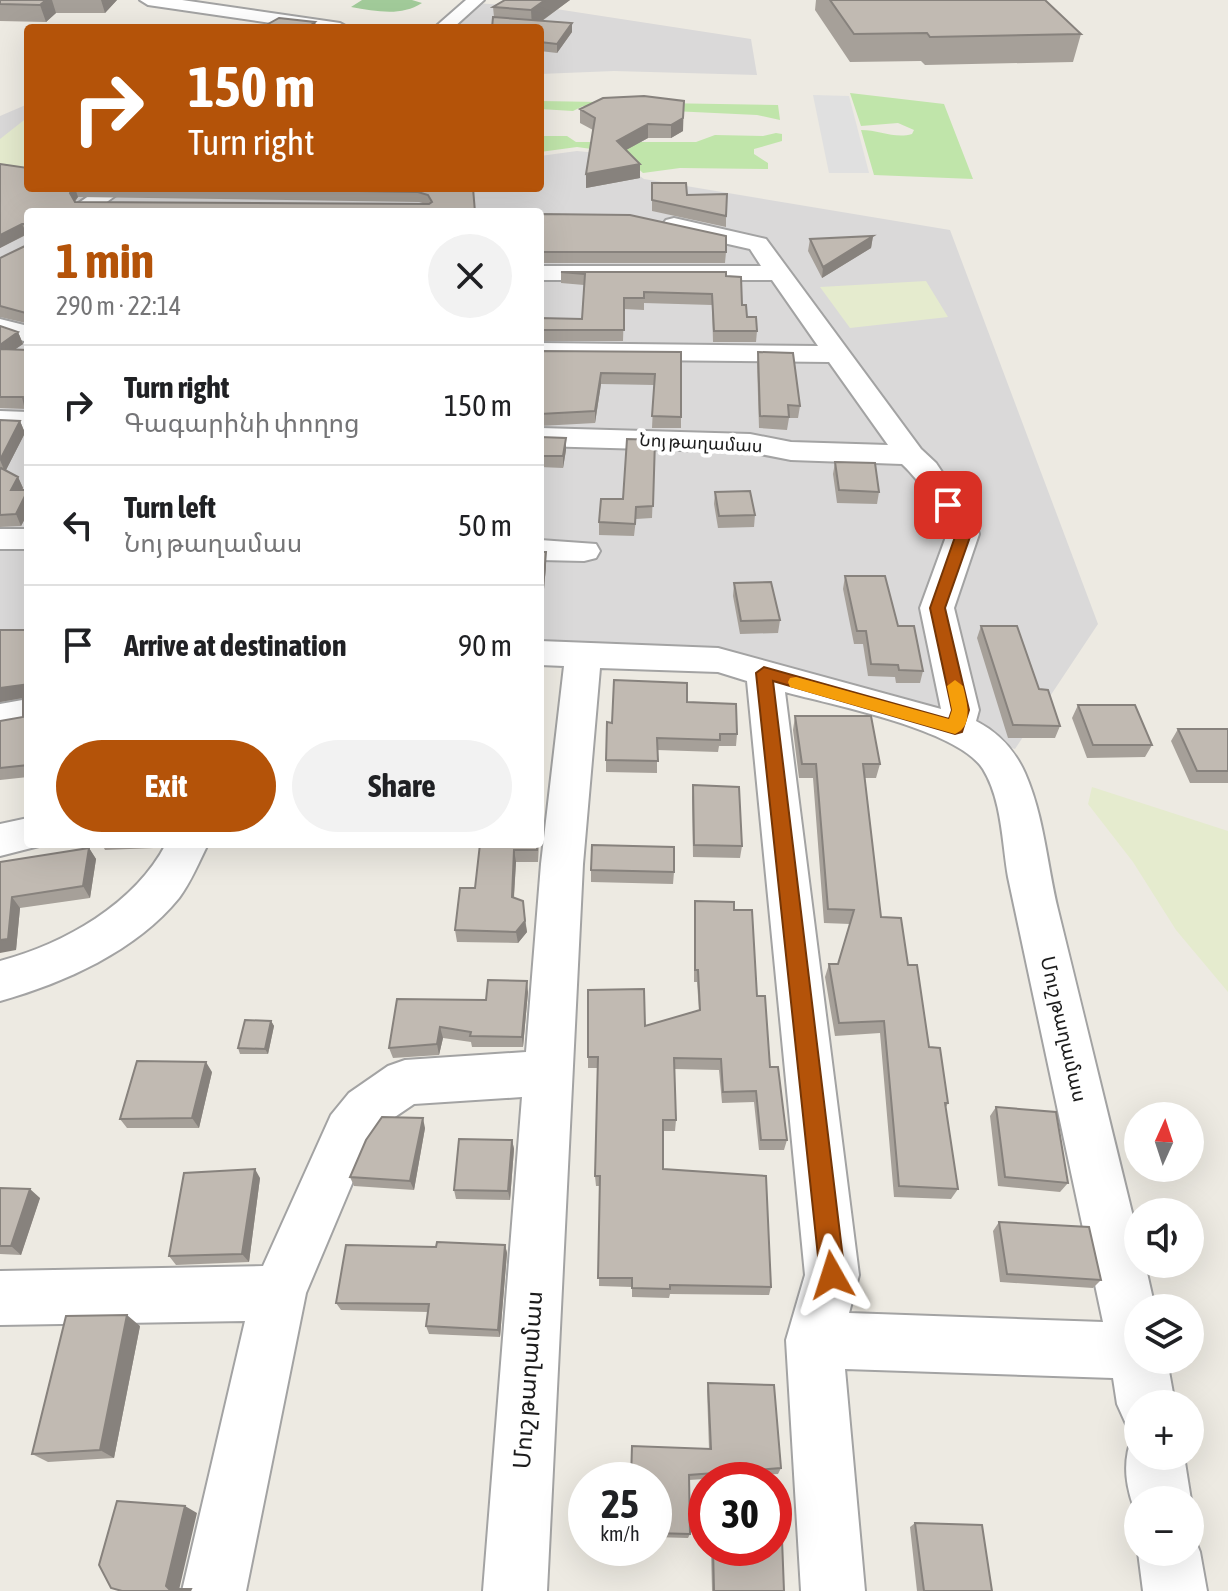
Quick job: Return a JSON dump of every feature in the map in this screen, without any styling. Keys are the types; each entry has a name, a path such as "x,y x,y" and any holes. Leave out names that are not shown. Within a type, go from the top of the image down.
{"street":[{"path":"148,0 313,24"},
{"path":"448,24 476,0"},
{"path":"84,208 109,192"},
{"path":"100,208 135,206"},
{"path":"645,219 758,244 910,455 933,481 960,523 963,534 937,608 960,710 955,727"},
{"path":"544,273 780,273"},
{"path":"0,327 24,333"},
{"path":"544,351 838,354"},
{"path":"0,420 24,421"},
{"name":"Նոյ թաղամաս","path":"544,437 750,443 791,451 910,455"},
{"path":"0,539 24,539"},
{"path":"544,550 584,551"},
{"name":"Մուշ թաղամաս","path":"515,1591 562,864 561,654 718,660 955,727 983,744 1004,771 1018,813 1029,877 1125,1294"},
{"path":"764,673 832,1275 814,1340 833,1591"},
{"path":"0,718 24,714"},
{"path":"0,840 24,835"},
{"path":"0,981 26,975 116,928 165,885 185,848"},
{"path":"214,1591 279,1293 349,1132 366,1109 405,1082 549,1073"},
{"path":"0,1298 279,1293"},
{"name":"Մուշ թաղամաս","path":"814,1340 1124,1351"},
{"path":"1171,1566 1175,1591"}],"shaded area":[{"path":"476,3 556,9 751,39 757,75 614,71 544,74 544,24 452,24"},
{"path":"813,95 849,96 869,173 829,173"},
{"path":"24,106 24,192 544,192 544,155 577,151 608,154 644,179 950,230 1098,624 1015,749 748,672 544,663 544,208 24,208 24,711 0,714 0,116"}],"green space":[{"path":"362,0 412,0 422,3 396,11 351,7"},
{"path":"850,93 944,104 973,179 874,175 861,130 899,135 912,134 914,130 898,123 861,126"},
{"path":"544,101 778,105 780,120 757,115 651,110 642,106 583,106 573,111 544,109"},
{"path":"24,120 24,171 0,168 0,139"},
{"path":"782,134 782,141 754,149 754,154 768,163 768,169 680,168 643,173 621,153 577,147 544,151 544,136 567,136 576,142 696,142 715,135"},
{"path":"926,281 948,317 850,328 820,287"},
{"path":"1092,787 1228,831 1228,992 1176,930 1133,862 1088,804"}],"building":[{"path":"0,0 46,0 40,5 0,4"},
{"path":"505,0 545,0 531,10 493,7"},
{"path":"830,0 1045,0 1081,34 930,37 927,33 854,34"},
{"path":"493,17 572,23 557,44 544,42 544,24 492,24"},
{"path":"279,18 315,22 312,24 268,24"},
{"path":"644,96 684,101 683,118 671,125 648,124 617,141 640,164 586,174 595,118 580,109 603,98"},
{"path":"0,164 24,167 24,192 71,192 75,202 429,204 432,202 428,195 418,192 473,192 475,208 24,208 24,224 0,235"},
{"path":"652,183 686,183 687,195 727,194 726,216 652,200"},
{"path":"544,214 630,215 726,236 726,252 544,252"},
{"path":"873,236 823,267 810,239"},
{"path":"24,246 24,312 0,306 0,258"},
{"path":"561,272 726,272 726,276 741,277 742,305 746,305 747,317 756,317 757,331 714,331 712,294 644,292 644,298 624,298 624,330 544,330 544,318 582,319 585,274"},
{"path":"0,326 18,332 0,345"},
{"path":"0,349 24,350 24,401 23,397 0,397"},
{"path":"544,351 681,352 681,417 652,416 655,374 601,373 595,411 544,414"},
{"path":"758,352 793,353 800,406 788,405 789,417 760,416"},
{"path":"0,420 20,421 0,460"},
{"path":"544,437 566,438 563,456 544,456"},
{"path":"627,439 655,440 653,506 636,507 635,524 599,522 601,499 623,499"},
{"path":"835,462 875,463 879,492 839,490"},
{"path":"0,470 18,477 11,490 24,490 24,498 16,514 0,515"},
{"path":"750,491 755,515 719,516 715,492"},
{"path":"845,576 885,576 898,626 914,626 923,671 899,670 898,665 871,664 866,631 857,631"},
{"path":"771,582 780,620 741,621 734,583"},
{"path":"981,626 1017,626 1039,689 1048,690 1060,726 1013,725"},
{"path":"0,630 24,630 24,765 0,768 0,721 23,717 23,685 0,688"},
{"path":"614,680 687,683 687,702 736,704 737,734 720,734 720,740 657,738 658,761 606,760 607,722 612,723"},
{"path":"1078,705 1135,705 1152,745 1093,745"},
{"path":"795,716 871,716 880,764 863,764 881,917 901,918 908,965 917,965 929,1047 940,1048 958,1189 899,1186 884,1021 839,1023 829,964 838,964 854,910 828,909 816,764 802,764"},
{"path":"1178,729 1228,729 1228,771 1197,771"},
{"path":"693,785 739,787 742,846 694,845"},
{"path":"592,845 674,847 674,872 591,870"},
{"path":"89,848 83,886 12,897 8,939 0,940 0,862"},
{"path":"480,848 537,848 514,850 512,897 523,901 525,921 516,932 455,930 460,888 475,888"},
{"path":"695,901 734,902 734,910 752,910 757,996 765,996 770,1067 778,1067 787,1140 761,1140 756,1091 723,1092 721,1059 674,1058 676,1120 663,1120 663,1169 766,1176 771,1287 670,1285 670,1289 632,1288 632,1278 598,1278 600,1176 595,1176 598,1057 588,1057 588,990 644,989 645,1026 700,1010 698,970 695,970"},
{"path":"488,980 527,981 522,1037 470,1036 471,1032 440,1027 437,1044 389,1048 397,999 486,1000"},
{"path":"245,1020 271,1021 265,1049 238,1048"},
{"path":"137,1061 206,1062 192,1118 120,1119"},
{"path":"996,1107 1056,1112 1068,1183 1005,1177"},
{"path":"382,1117 423,1118 410,1181 350,1177 366,1140"},
{"path":"459,1139 512,1140 508,1191 454,1190"},
{"path":"255,1169 242,1254 169,1256 184,1173"},
{"path":"0,1188 30,1189 11,1246 0,1246"},
{"path":"999,1222 1089,1227 1101,1280 1007,1274"},
{"path":"437,1242 505,1245 498,1330 426,1326 429,1304 336,1303 346,1245 436,1247"},
{"path":"127,1315 100,1450 32,1454 66,1316"},
{"path":"708,1383 774,1385 780,1462 688,1462 688,1534 672,1534 672,1462 632,1462 632,1446 711,1449"},
{"path":"117,1501 185,1506 166,1586 190,1591 122,1591 111,1588 99,1565"},
{"path":"915,1523 982,1525 992,1591 924,1591"},
{"path":"713,1566 783,1566 784,1591 714,1591"}],"slow traffic":[{"path":"796,682 955,727 960,710 955,686"}],"route":[{"path":"832,1275 764,673 955,727 960,710 937,608 963,534 948,505"}]}
